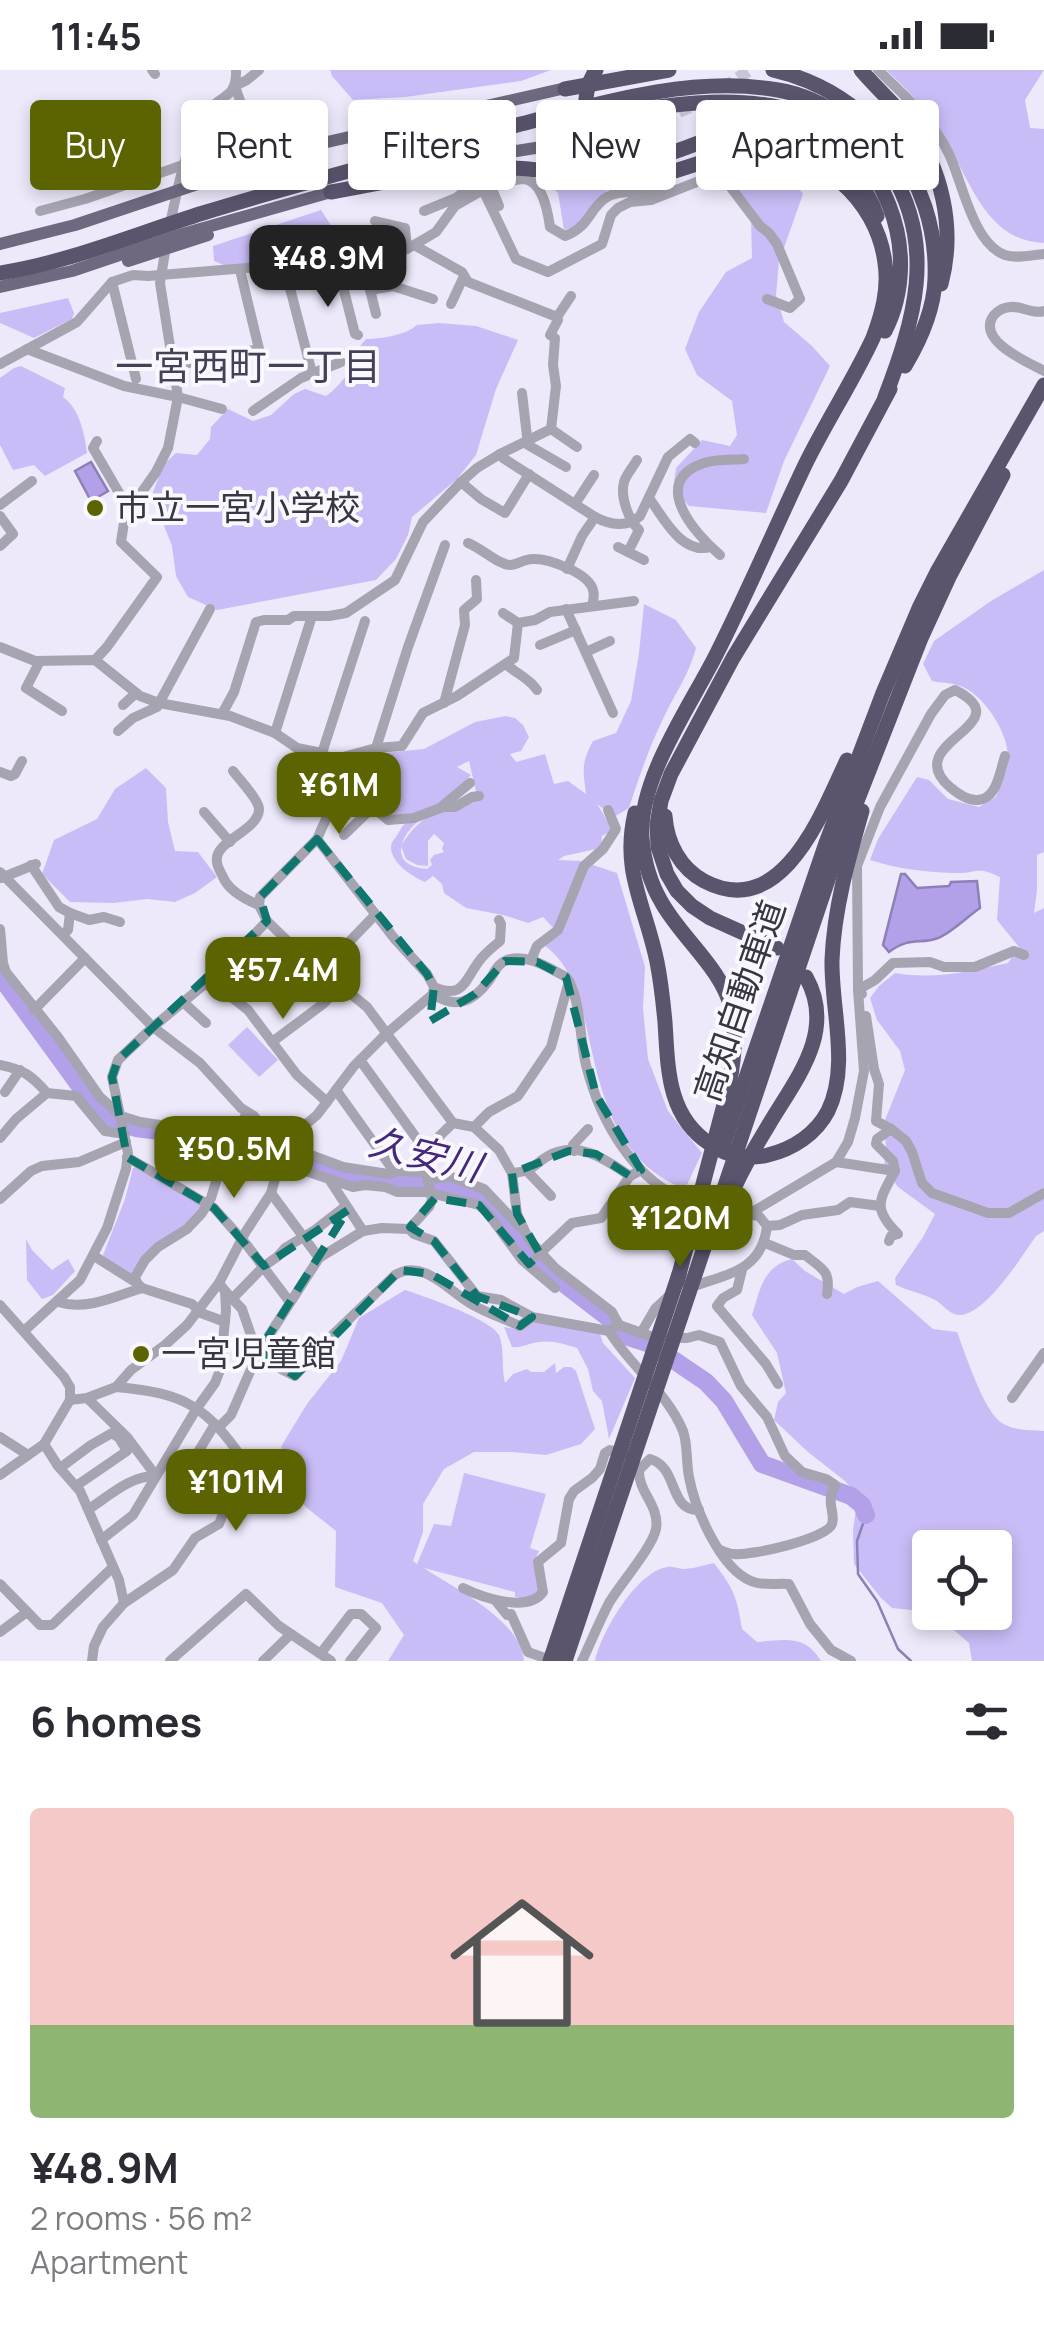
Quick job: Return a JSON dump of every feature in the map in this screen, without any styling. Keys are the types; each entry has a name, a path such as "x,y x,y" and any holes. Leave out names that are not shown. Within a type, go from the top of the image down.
{"highway":[{"path":"596,70 585,98 590,126 609,148 627,156 658,156 744,130 774,130 802,137 837,156 864,187 881,229 886,264 880,320 806,462 718,652 674,752 657,825 658,847 677,891 701,913 791,964 816,1004 818,1026 806,1064 759,1141 712,1236 651,1404"},
{"path":"565,89 669,70"},
{"path":"773,70 813,82 850,103 880,128 903,158 920,191 933,243 936,279 925,329"},
{"path":"728,1132 734,1046 732,1010 718,978 662,903 644,851 643,814 647,797 840,481 925,329 938,294 946,258 947,222 940,188 928,154 908,121 861,70"},
{"path":"516,125 576,109 704,87 781,90 810,99 837,114 862,133 882,156 914,227 918,275 913,313 885,397"},
{"path":"516,132 576,120 721,101 790,108 842,138 867,166 885,195 899,244 899,284 889,322 851,378"},
{"path":"331,192 427,172 487,168 535,169 614,180 644,179 736,154 770,152 814,164 850,190 876,230 886,264"},
{"path":"0,273 60,259 348,171"},
{"name":"高知自動車道","path":"791,964 848,782 920,606 1044,385"},
{"name":"高知自動車道","path":"565,1661 676,1282 791,964 949,576 1044,402"},
{"path":"674,752 665,808 669,840 679,858 700,879 726,888 755,886 773,878 806,844 920,606"},
{"path":"674,752 649,779 637,808 630,850 633,880 651,936 663,999 669,1082 683,1116 706,1142 737,1155 769,1155 795,1145 812,1132 824,1117 835,1091 838,1056 832,959 836,916 856,832 897,698"},
{"name":"高知自動車道","path":"552,1661 651,1404 728,1132"}],"main road":[{"path":"328,142 565,89 630,70"},
{"path":"0,287 177,240 331,192 472,158 536,148"},
{"path":"0,235 77,216 181,179"},
{"path":"0,244 75,225 181,180"},
{"path":"0,295 93,273 177,240"}],"street":[{"path":"236,70 240,100"},
{"path":"223,100 259,70"},
{"path":"878,70 929,122 948,152 970,210 993,248 1004,255 1044,254"},
{"path":"424,210 482,190 516,259 548,272 602,244 610,215 618,208 630,202 651,200 710,175 723,176 777,244 800,299 790,308 768,299"},
{"path":"40,211 181,178"},
{"path":"500,206 490,184 529,180 545,203 550,227 565,236 584,226 604,198 612,194 666,194"},
{"path":"95,660 156,577 121,542 125,516 165,456 178,397 161,274 184,190"},
{"path":"0,364 78,322 112,282 133,275 284,265 342,250 394,256 436,232 467,190"},
{"path":"375,221 405,228 411,247 462,272 468,282 556,318"},
{"path":"334,251 354,334 358,335"},
{"path":"362,252 376,314"},
{"path":"284,265 311,353 312,373"},
{"path":"173,366 259,349 240,270"},
{"path":"451,304 464,276"},
{"path":"112,282 136,379"},
{"path":"370,290 393,286 433,300"},
{"path":"552,429 555,338 550,335 571,296"},
{"path":"1044,311 1033,314 1016,307 1003,308 990,323 995,340 1002,347 1044,371"},
{"path":"27,349 124,386 222,409"},
{"path":"254,411 301,378 342,362"},
{"path":"522,393 526,442 566,467"},
{"path":"222,714 234,692 256,622 346,613 395,580 423,522 461,482 500,454 552,429"},
{"path":"552,429 577,447"},
{"path":"500,454 603,522 623,525 640,516 668,457 690,438 694,443"},
{"path":"98,442 93,448 129,510"},
{"path":"649,498 680,540 692,547 715,551 682,509 676,490 699,464 744,459"},
{"path":"637,460 624,482 631,522 639,530 623,549 644,560"},
{"path":"461,482 505,512 528,474"},
{"path":"575,504 594,475"},
{"path":"0,504 32,481"},
{"path":"0,516 13,534 0,546"},
{"path":"567,569 595,517"},
{"path":"468,543 510,566 535,558 584,577 594,592 592,606"},
{"path":"376,748 446,544"},
{"path":"444,702 465,625 464,610 477,599 476,580"},
{"path":"518,624 550,612 634,601"},
{"path":"566,609 614,713"},
{"path":"118,730 157,707 210,610"},
{"path":"502,612 518,624"},
{"path":"275,733 312,616"},
{"path":"346,798 327,757 365,621"},
{"path":"0,647 40,661 95,660 136,693 158,703 222,714 275,733 297,748 327,757 402,746 419,716 514,658 518,624"},
{"path":"540,645 576,630"},
{"path":"586,652 610,642"},
{"path":"40,661 26,688 62,710"},
{"path":"507,664 537,690"},
{"path":"749,1214 836,1162 848,1142 864,1071 858,990 858,866 880,807 945,695 956,690 965,696 974,704 976,716 939,753 935,762 939,776 952,789 975,801 985,799 992,794 1005,756"},
{"path":"123,706 136,693"},
{"path":"0,772 15,774 22,761"},
{"path":"233,770 258,803 260,813 216,858 228,887 258,906 267,921 367,1007 453,1123 474,1128 499,1150 512,1173 521,1227 540,1254 612,1312 614,1328 684,1432 688,1478 719,1550 735,1572 754,1584 789,1584 810,1624 831,1650 851,1661"},
{"path":"440,808 470,783"},
{"path":"258,906 260,897 316,839 326,819 346,798 363,799 388,820 414,818 479,796"},
{"path":"344,834 373,808"},
{"path":"530,960 537,946 558,930 584,866 616,829 608,810"},
{"path":"204,812 230,842"},
{"path":"316,839 446,1002 462,1002 486,985 504,961 512,959 530,960 566,977 577,997 585,1064 596,1095 636,1173"},
{"path":"101,1540 133,1515 148,1474 215,1383 220,1370 225,1290 242,1239 271,1193 280,1162 278,1148 254,1116 200,1063 153,1027 2,876 34,864 59,908 92,923 104,917 120,922"},
{"path":"63,934 68,930 70,912"},
{"path":"322,970 375,916"},
{"path":"434,990 448,992 462,986 480,960 500,941 498,920"},
{"path":"25,1330 80,1280 107,1228 128,1157 112,1077 118,1060 267,921"},
{"path":"0,929 6,972 100,1097 121,1116 233,1136 343,1166 388,1174 398,1171"},
{"path":"858,990 893,963 976,967 1014,951 1024,955"},
{"path":"34,1010 85,958"},
{"path":"474,1128 489,1112 518,1096 551,1047 569,982"},
{"path":"197,986 242,1004 296,1075 327,1102"},
{"path":"272,1042 342,986"},
{"path":"278,1148 317,1115 360,1060 434,990"},
{"path":"858,990 863,996 879,1084 876,1121 906,1140 922,1183 932,1193 998,1213 1009,1213 1044,1193"},
{"path":"184,1002 206,1023"},
{"path":"360,1060 425,1150"},
{"path":"0,1065 32,1076 47,1093 76,1096 105,1131 125,1138"},
{"path":"5,1092 20,1070"},
{"path":"336,1090 391,1167 479,1205 522,1260 555,1288"},
{"path":"0,1138 47,1093"},
{"path":"140,1286 135,1277 145,1260 158,1246 186,1230 208,1204 226,1150 247,1113"},
{"path":"408,1228 431,1204 422,1162 425,1150 453,1123"},
{"path":"574,1151 573,1145 588,1129"},
{"path":"889,1241 898,1234 884,1220 880,1206 895,1171 893,1161 876,1144 892,1129"},
{"path":"0,1199 31,1171 80,1162 125,1138"},
{"path":"172,1141 280,1162 353,1187 426,1192 429,1184"},
{"path":"512,1173 528,1172 550,1154 596,1154 691,1203 732,1214 760,1216 766,1226 765,1242 742,1270 737,1290 718,1306 778,1384"},
{"path":"128,1157 214,1208 289,1301"},
{"path":"836,1162 895,1171"},
{"path":"528,1172 551,1196"},
{"path":"529,1264 572,1222 601,1218 636,1173"},
{"path":"429,1184 450,1177 484,1189 521,1227"},
{"path":"329,1179 363,1231"},
{"path":"271,1193 319,1258"},
{"path":"766,1226 838,1210 850,1202 880,1206"},
{"path":"70,1400 116,1387 131,1370 176,1336 198,1310 346,1206"},
{"path":"232,1494 192,1462 216,1426 231,1415 260,1351 289,1301 319,1258 363,1231 408,1228 434,1242 477,1296 501,1300 532,1317 653,1337 700,1336 720,1342 741,1386 767,1417 786,1456 802,1472 835,1486 830,1496 833,1522 829,1529 798,1543 737,1555 719,1550"},
{"path":"765,1242 794,1255 805,1254 826,1272 827,1294"},
{"path":"94,1256 140,1286 192,1304 225,1322"},
{"path":"225,1290 242,1309 254,1344 295,1376 322,1345 402,1270 432,1275 465,1300 520,1326 532,1317"},
{"path":"641,1332 668,1295 742,1270"},
{"path":"58,1302 93,1304 140,1286"},
{"path":"0,1305 70,1387 70,1400 44,1444 0,1475"},
{"path":"1012,1398 1044,1354"},
{"path":"92,1661 103,1627 124,1603 173,1570 196,1538 219,1524 244,1461 198,1408 168,1394 116,1387"},
{"path":"88,1398 127,1438 148,1474"},
{"path":"60,1468 112,1433 148,1474"},
{"path":"0,1437 28,1455"},
{"path":"44,1444 76,1486 120,1580 124,1603"},
{"path":"76,1486 128,1450"},
{"path":"464,1588 495,1600 529,1602 542,1596 538,1562 560,1542 574,1490 592,1478 605,1452 610,1450 646,1462"},
{"path":"582,1661 609,1604 656,1530 656,1516 639,1483 639,1470 650,1459 659,1462 680,1504 689,1510 700,1510"},
{"path":"88,1510 148,1474"},
{"path":"1,1588 40,1625 52,1625 113,1567"},
{"path":"170,1661 246,1594 279,1626 326,1657 351,1614 360,1614 376,1628 350,1661"},
{"path":"495,1600 511,1614 528,1652 552,1661"},
{"path":"0,1632 27,1612"},
{"path":"263,1661 291,1634"}],"highlighted area":[{"path":"317,839 427,974 434,987 430,1021 475,994 505,961 537,962 566,977 596,1095 641,1170 630,1176 596,1154 569,1151 512,1173 517,1214 540,1254 529,1264 479,1205 435,1198 410,1227 434,1241 477,1296 532,1317 520,1326 431,1274 400,1270 295,1376 259,1351 348,1210 264,1266 214,1208 127,1157 112,1077 118,1060 267,921 260,897"}],"shaded area":[{"path":"330,70 551,70 521,81 353,100"},
{"path":"886,70 1044,70 1025,100 1030,128 1044,129 1044,243 1024,240 993,219 939,129 939,100 916,100"},
{"path":"555,190 608,190 584,218 564,230"},
{"path":"733,190 800,190 803,194 779,262 776,295 784,322 830,366 784,461 766,513 689,506 673,489 676,468 702,440 730,446 737,435 732,401 697,375 685,349 699,312 726,272 752,258 751,219"},
{"path":"321,210 330,231 309,250 281,253 266,262 226,266 214,261 213,246"},
{"path":"68,298 74,313 72,319 34,338 0,323 0,313"},
{"path":"439,323 476,326 518,340 496,389 476,455 457,479 412,517 396,559 376,580 217,610 188,597 176,576 172,546 152,495 163,465 176,453 197,455 210,439 211,427 228,409 253,421 271,415 305,389 326,396 345,377 355,352 366,339"},
{"path":"21,366 65,388 63,397 77,415 85,438 87,453 45,476 34,465 13,470 0,445 0,378"},
{"path":"91,462 108,491 91,501 75,471"},
{"path":"1044,570 1044,852 1037,855 1034,913 1044,908 1044,1231 1036,1236 992,1295 960,1315 929,1297 896,1285 895,1278 935,1214 898,1187 884,1168 883,1125 905,1070 900,1051 877,1020 870,998 895,973 966,972 1008,963 1019,947 997,920 1000,877 981,871 911,870 870,860 878,839 917,777 929,780 948,799 979,807 996,797 1008,759 1000,728 972,692 932,681 923,664 934,641"},
{"path":"644,604 676,620 696,648 653,741 629,808 614,817 597,804 613,830 602,836 601,848 558,860 581,861 617,873 645,967 643,1008 648,1059 668,1111 702,1153 685,1189 641,1161 614,1122 576,992 561,961 544,945 559,934 543,917 528,923 466,908 444,893 442,884 433,876 425,882 404,869 392,854 392,844 405,824 417,822 410,829 402,845 425,819 478,800 469,761 457,767 471,775 433,808 411,814 383,814 365,784 382,763 372,758 375,754 424,749 475,722 506,716 523,725 529,737 521,751 510,754 516,762 545,754 554,784 568,781 586,794 586,755 593,741 616,733 631,701","holes":["434,834 444,843 444,852 434,855 427,869 408,863 403,858 401,847 406,859 428,866 428,841"]},
{"path":"146,768 166,788 175,851 198,852 217,877 175,902 70,902 42,874 54,840 97,819 115,789"},
{"path":"901,874 917,888 977,881 980,908 943,936 909,942 889,952 883,945"},
{"path":"247,1027 278,1060 259,1077 228,1045"},
{"path":"136,1167 202,1208 129,1275 103,1255"},
{"path":"26,1239 52,1270 68,1259 75,1271 53,1295 42,1299 27,1280"},
{"path":"792,1259 844,1294 878,1281 933,1329 957,1332 980,1391 998,1420 1014,1428 1044,1431 1044,1661 972,1661 969,1643 954,1630 1012,1630 1012,1530 912,1530 912,1610 892,1608 854,1564 858,1495 774,1420 778,1402 786,1393 777,1353 752,1315 764,1280 775,1267"},
{"path":"405,1290 456,1309 493,1329 501,1341 505,1383 513,1374 527,1369 544,1372 555,1363 556,1373 571,1367 576,1371 595,1429 581,1444 546,1455 474,1452 444,1469 423,1504 423,1532 413,1561 417,1564 434,1524 451,1526 464,1473 546,1494 530,1548 539,1551 539,1590 530,1599 424,1568 499,1619 520,1646 524,1661 388,1661 404,1635 382,1603 335,1587 336,1531 307,1508 278,1472 282,1445 307,1404 341,1361 359,1318"},
{"path":"534,1320 600,1334 603,1343 635,1378 609,1439 602,1401 593,1391 577,1348 549,1342 512,1347 504,1327 521,1330"},
{"path":"714,1563 734,1594 742,1629 757,1642 801,1643 821,1661 595,1661 612,1620 644,1580 667,1567 687,1569"}],"waterway":[{"name":"久安川","path":"0,976 108,1119 136,1128 221,1139 398,1183 450,1185 483,1196 540,1265 610,1319 622,1335 650,1344 706,1382 724,1401 762,1464 851,1496 862,1505 866,1515"},
{"name":"久安川","path":"866,1515 857,1541 858,1574 877,1601 898,1649 911,1661"}],"tunnel":[{"path":"723,88 750,70"},
{"path":"676,113 693,106"}],"place":[{"name":"市立一宮小学校","path":"95,508"},
{"name":"一宮児童館","path":"141,1354"}],"district":[{"name":"一宮西町一丁目","path":"248,367"}]}
